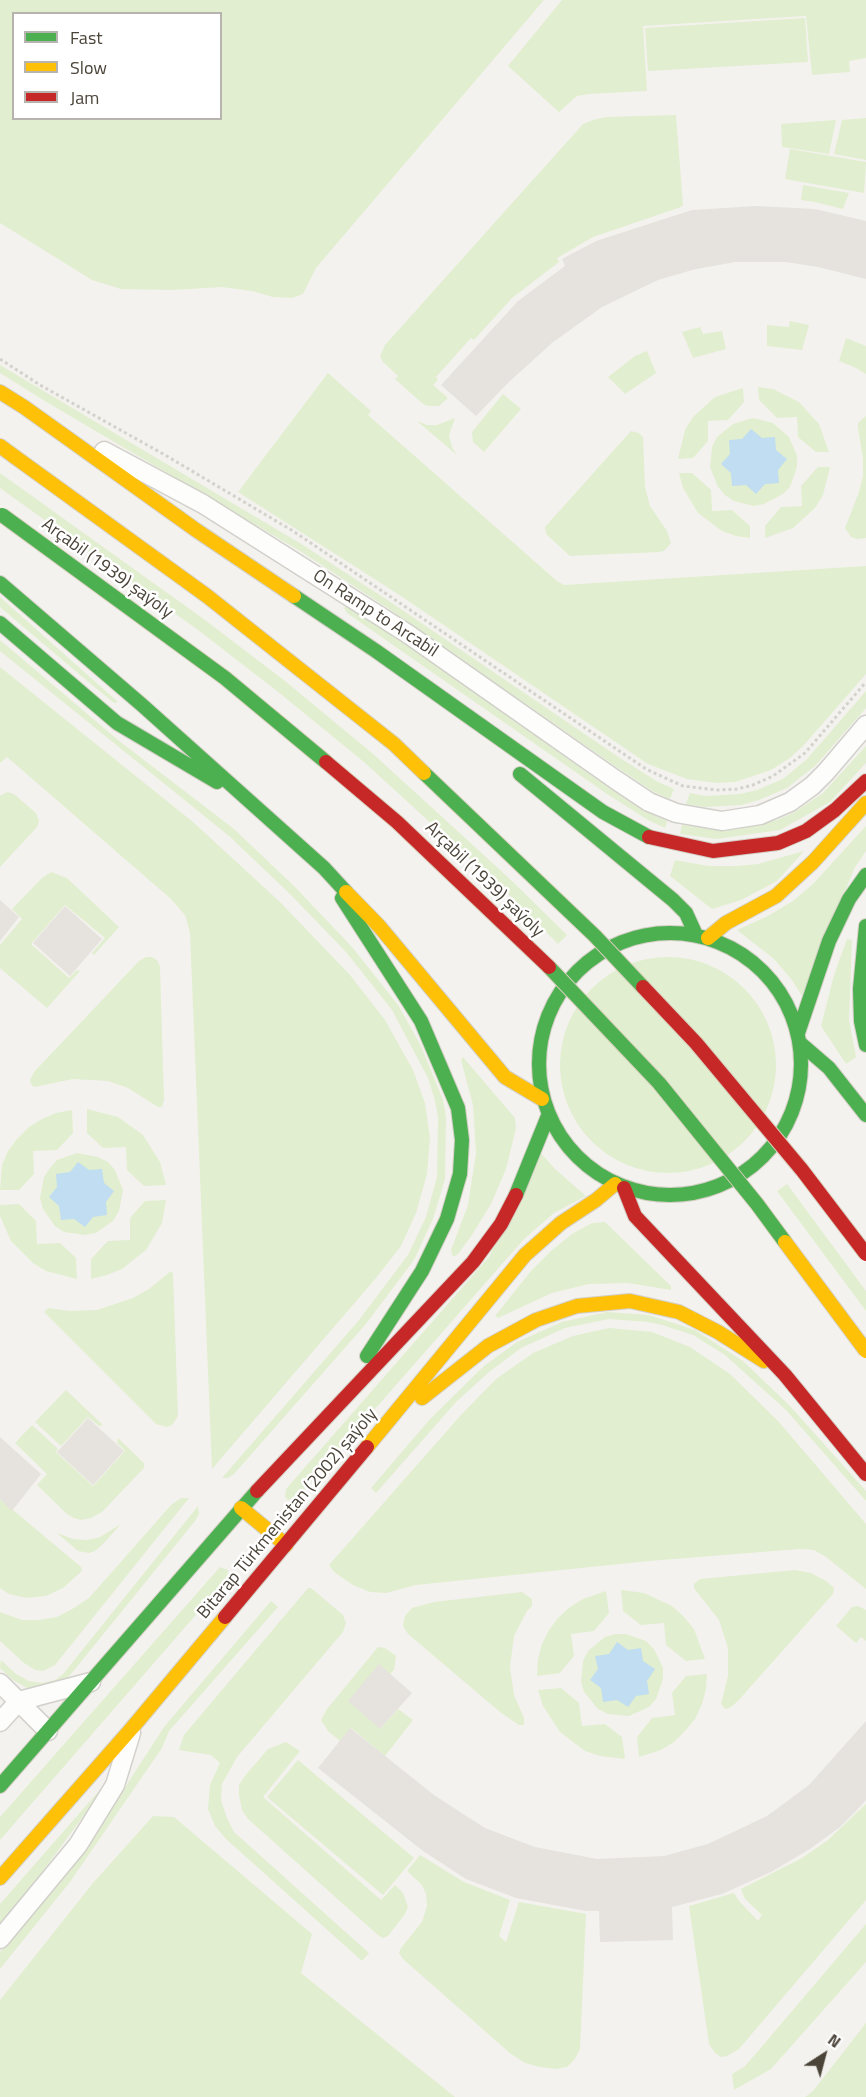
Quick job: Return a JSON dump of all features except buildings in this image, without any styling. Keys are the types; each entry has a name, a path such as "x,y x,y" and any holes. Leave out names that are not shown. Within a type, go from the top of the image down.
{"main road":[{"path":"0,392 196,530 376,651 603,812 651,838 713,851 778,843 806,831 835,810 866,781"},
{"name":"Arçabil (1939) şaýoly","path":"0,446 207,596 394,744 595,936 696,1043 802,1170 866,1254"},
{"name":"Arçabil (1939) şaýoly","path":"1,514 225,678 397,822 556,974 659,1083 757,1204 866,1351"},
{"path":"0,583 324,868 379,926 505,1077 542,1099"},
{"path":"0,623 117,723 256,806"},
{"path":"376,651 673,900 686,913 702,936"},
{"path":"702,936 777,896 813,862 866,803"},
{"path":"317,1427 423,1271 447,1219 460,1173 462,1140 458,1108 421,1021 324,868"},
{"path":"799,1038 829,941 849,899 866,875"},
{"path":"866,926 861,955 860,989 861,1021 866,1045"},
{"path":"658,933 702,936 739,952 766,973 786,1001 799,1038 800,1089 784,1132 754,1167 714,1189 669,1197 620,1186 594,1172 575,1156 560,1137 548,1116 542,1099 537,1060 544,1023 561,988 587,960 620,942 658,933"},
{"path":"799,1038 829,1068 866,1115"},
{"name":"Bitarap Türkmenistan (2002) şaýoly","path":"0,1786 241,1508 473,1262 506,1215 520,1187 548,1116"},
{"path":"620,1186 635,1216 785,1375 866,1474"},
{"name":"Bitarap Türkmenistan (2002) şaýoly","path":"0,1878 132,1728 525,1255 561,1223 620,1186"},
{"path":"354,1462 430,1390 488,1346 536,1320 577,1306 630,1301 679,1312 718,1332 785,1375"},
{"path":"241,1508 286,1545"}],"street":[{"name":"On Ramp to Arcabil","path":"24,407 223,517 408,634 650,802 676,813 722,821 760,814 790,802 826,772 866,725"},
{"path":"0,1722 19,1701 91,1682"},
{"path":"0,1683 48,1731"},
{"path":"0,1939 78,1845 115,1785 123,1765 132,1728"}],"path":[{"path":"0,359 40,385 165,455 293,531 646,769 683,786 717,790 737,789 773,776 805,753 866,682"}],"green space":[{"path":"0,0 544,0 316,268 303,294 292,298 273,297 252,291 222,287 172,290 121,289 92,280 0,223"},
{"path":"562,0 866,0 866,58 849,61 850,72 812,75 806,16 643,26 647,91 577,96 559,112 508,66"},
{"path":"805,18 808,62 648,71 645,28"},
{"path":"676,115 683,205 681,207 593,237 557,258 559,262 512,298 474,340 471,338 436,377 438,380 433,385 448,398 439,406 423,404 395,379 398,376 380,356 385,345 583,124 606,117"},
{"path":"866,118 866,160 834,154 842,120"},
{"path":"836,120 829,154 782,147 781,124"},
{"path":"790,149 866,162 864,193 785,179"},
{"path":"803,185 849,193 843,209 801,200"},
{"path":"790,321 809,325 802,350 767,346 767,325 789,327"},
{"path":"700,327 703,334 722,331 726,349 693,358 682,332"},
{"path":"846,338 866,346 866,374 839,361"},
{"path":"647,351 656,373 625,394 608,377 635,356"},
{"path":"0,365 303,545 620,758 658,782 674,789 670,799 654,792 615,766 386,607 300,551 48,403 0,373"},
{"path":"328,373 371,411 368,415 564,585 866,566 866,674 803,746 771,770 735,782 717,783 687,779 648,764 398,594 238,492"},
{"path":"758,387 773,389 799,402 819,424 829,452 816,452 798,437 797,417 777,418 759,400"},
{"path":"743,388 744,402 728,420 708,421 708,441 693,458 678,459 685,430 693,417 715,397"},
{"path":"503,394 521,409 484,452 473,442 472,432"},
{"path":"866,416 866,538 857,539 851,537 845,528 863,476 858,423"},
{"path":"455,418 449,435 457,455 417,421 427,425 437,425"},
{"path":"753,418 773,423 789,437 797,456 797,467 790,487 783,494 764,504 754,506 734,501 725,495 718,487 710,467 712,447 717,437 733,424"},
{"path":"631,431 643,437 645,487 650,506 667,531 671,543 664,551 659,552 570,556 546,534 545,527"},
{"path":"818,467 830,467 823,495 815,508 793,528 765,538 765,526 781,507 802,506 801,486"},
{"path":"0,473 205,620 285,681 372,753 511,880 567,935 558,944 503,889 364,762 198,630 0,488"},
{"path":"679,473 692,473 711,490 712,511 732,510 750,526 750,538 722,531 698,513 683,488"},
{"path":"0,597 118,702 114,703 0,607"},
{"path":"346,606 404,643 610,788 651,814 667,821 665,828 607,794 347,613 344,608"},
{"path":"0,640 118,740 234,829 295,887 352,947 398,1005 421,1046 443,1100 446,1117 445,1179 433,1219 414,1260 365,1325 234,1474 228,1478 222,1478 359,1320 408,1255 426,1217 437,1177 438,1117 435,1101 428,1078 392,1010 346,952 229,836 0,651"},
{"path":"0,667 193,822 280,902 350,975 385,1020 413,1070 425,1103 430,1138 427,1174 416,1213 401,1246 212,1469 190,933 185,915 171,899 7,757 0,763"},
{"path":"866,691 866,708 815,766 787,788 741,805 705,807 686,804 690,793 705,796 740,794 757,790 783,779 807,759"},
{"path":"866,746 866,763 830,802 780,830 717,839 680,834 682,825 718,830 738,829 777,820 793,813 823,793"},
{"path":"7,792 14,794 36,813 39,821 37,827 0,867 0,796"},
{"path":"866,826 866,851 855,867 802,996 774,959 737,930 768,916 793,901 813,884"},
{"path":"804,851 777,881 741,900 712,909 670,876 675,860 708,866 737,866 758,864"},
{"path":"51,872 67,878 119,927 94,955 92,953 105,938 65,905 31,944 69,978 77,970 80,971 47,1008 0,968 0,945 22,919 12,909 42,878"},
{"path":"847,939 852,940 849,1020 856,1057 846,1064 821,1026 834,975"},
{"path":"152,957 158,961 160,967 164,1100 162,1107 158,1107 128,1088 108,1081 73,1079 34,1087 30,1080 34,1072 139,961"},
{"path":"657,957 679,957 699,961 719,970 737,981 752,996 772,1034 776,1076 768,1106 752,1134 737,1149 699,1169 679,1173 657,1173 637,1169 617,1160 599,1149 584,1134 564,1096 560,1076 560,1054 564,1034 573,1014 584,996 599,981 637,961"},
{"path":"463,1057 515,1118 516,1128 506,1169 491,1204 472,1235 458,1254 453,1257 451,1250 468,1205 476,1153 473,1105 461,1060"},
{"path":"87,1109 118,1117 143,1135 160,1162 166,1185 144,1186 127,1170 126,1147 103,1148 87,1133"},
{"path":"72,1110 73,1133 57,1150 33,1151 34,1174 19,1190 0,1190 2,1165 17,1139 29,1127 42,1119"},
{"path":"539,1151 555,1169 586,1196 554,1213 524,1239 297,1498 288,1500 285,1497 286,1489 489,1257"},
{"path":"77,1153 98,1157 108,1162 115,1170 123,1190 119,1211 113,1221 96,1233 85,1235 64,1232 55,1226 43,1209 40,1198 44,1177 50,1168 57,1160"},
{"path":"787,1184 866,1291 866,1311 777,1191"},
{"path":"166,1200 162,1223 146,1250 122,1269 91,1279 91,1259 108,1241 130,1240 130,1218 145,1201"},
{"path":"19,1204 36,1221 37,1244 60,1243 76,1258 77,1279 46,1271 33,1263 11,1241 0,1216 0,1205"},
{"path":"605,1222 671,1286 671,1290 628,1283 589,1284 552,1293 498,1318 495,1316 531,1271 551,1251 572,1234 592,1223"},
{"path":"171,1271 173,1273 178,1416 172,1425 167,1427 156,1424 44,1312 48,1308 70,1311 97,1310 133,1298 149,1289"},
{"path":"607,1312 649,1315 695,1330 743,1361 790,1406 866,1491 866,1501 786,1410 725,1355 693,1335 662,1325 609,1319 565,1328 521,1348 489,1372 457,1401 376,1493 371,1488 430,1419 484,1366 517,1342 562,1322"},
{"path":"609,1328 652,1332 690,1347 730,1374 779,1422 866,1524 866,1589 826,1557 814,1550 799,1549 649,1561 416,1585 386,1593 370,1592 353,1585 334,1572 329,1565 460,1416 496,1379 533,1353 573,1336"},
{"path":"66,1390 103,1425 99,1426 88,1417 61,1446 35,1422"},
{"path":"32,1425 58,1449 56,1452 93,1486 125,1451 117,1443 118,1438 144,1463 144,1468 102,1512 91,1518 81,1520 74,1518 37,1485 47,1474 15,1443"},
{"path":"181,1498 189,1498 55,1665 43,1671 35,1670 0,1641 0,1612 22,1620 39,1620 57,1617 74,1608 89,1598 171,1505"},
{"path":"0,1499 81,1567 82,1571 63,1588 46,1596 26,1598 9,1594 0,1588"},
{"path":"198,1506 199,1514 195,1521 67,1679 59,1685 40,1689 27,1688 13,1680 0,1668 1,1660 16,1674 29,1681 42,1683 55,1680 63,1674"},
{"path":"121,1524 103,1544 89,1553 78,1551 57,1533 73,1539 87,1540 100,1537"},
{"path":"220,1567 228,1570 227,1579 0,1840 0,1817"},
{"path":"795,1570 811,1573 826,1581 834,1588 833,1594 738,1701 725,1709 721,1704 728,1676 728,1648 719,1620 694,1588 694,1584 700,1579"},
{"path":"308,1588 311,1588 343,1615 346,1623 343,1632 237,1757 222,1784 221,1800 234,1832 369,1953 362,1961 226,1839 215,1826 208,1809 210,1785 220,1763 211,1755 179,1750 184,1735"},
{"path":"621,1590 644,1593 672,1606 694,1629 705,1659 686,1661 666,1645 664,1623 641,1625 623,1611"},
{"path":"606,1591 609,1613 594,1631 571,1634 574,1656 560,1673 537,1676 542,1644 558,1618 583,1599"},
{"path":"522,1592 532,1599 532,1606 514,1636 510,1667 514,1695 524,1718 524,1725 519,1725 500,1712 408,1634 403,1626 405,1616 412,1608 434,1602"},
{"path":"271,1601 278,1607 169,1731 162,1748 70,1882 0,1969 0,1952 86,1848 164,1727"},
{"path":"858,1606 866,1610 866,1641 861,1637 856,1643 836,1626 852,1607"},
{"path":"626,1634 646,1641 654,1649 663,1668 663,1679 656,1699 649,1707 629,1716 608,1714 598,1709 584,1692 581,1682 583,1661 588,1651 605,1637"},
{"path":"378,1647 385,1648 396,1656 394,1670 390,1674 379,1665 380,1729 398,1709 413,1720 385,1756 351,1728 340,1741 328,1731 321,1720 327,1709"},
{"path":"707,1674 702,1704 695,1719 674,1742 661,1750 639,1757 637,1737 652,1718 675,1715 672,1693 686,1676"},
{"path":"561,1688 579,1703 582,1726 605,1724 622,1737 625,1759 600,1756 585,1751 560,1732 543,1706 538,1690"},
{"path":"286,1742 300,1751 263,1797 381,1900 395,1885 403,1893 408,1907 388,1936 383,1938 379,1936 248,1819 242,1810 239,1785 244,1777 268,1749"},
{"path":"298,1760 414,1858 383,1895 267,1797"},
{"path":"98,1792 96,1799 23,1898 0,1924 0,1904"},
{"path":"866,1804 866,1900 739,2049 721,2057 709,2044 689,1906 734,1893 758,1921 762,1915 745,1899 741,1889 802,1858 828,1840"},
{"path":"153,1816 174,1817 312,1934 301,1973 455,2097 0,2097 0,2000 93,1883"},
{"path":"420,1855 464,1882 510,1900 499,1936 506,1942 519,1902 586,1914 580,2049 575,2059 567,2067 556,2069 540,2067 525,2063 511,2054 403,1959 399,1953 401,1948 422,1922 427,1906 426,1894 422,1885 407,1871"},
{"path":"866,1924 866,1962 771,2069 734,2090 732,2074 744,2067"},
{"path":"866,2023 866,2097 805,2097 813,2091"}],"shaded area":[{"path":"756,206 815,209 866,221 866,279 786,262 736,262 696,269 658,280 602,307 552,343 476,416 441,385 518,301 565,266 562,259 596,241 692,210"},
{"path":"0,900 19,917 0,941"},
{"path":"65,906 102,939 70,976 33,943"},
{"path":"88,1418 124,1451 93,1485 57,1452"},
{"path":"0,1437 41,1474 12,1511 0,1499"},
{"path":"379,1664 412,1693 380,1729 348,1701"},
{"path":"866,1721 866,1800 840,1827 810,1849 771,1872 722,1894 672,1907 673,1940 600,1942 599,1911 586,1911 516,1898 466,1879 423,1851 318,1768 350,1728 434,1795 485,1828 535,1847 597,1859 664,1856 708,1844 767,1816 809,1785"}],"water":[{"path":"751,429 762,438 775,437 776,450 787,459 778,470 779,483 765,484 756,494 746,485 732,486 731,473 721,464 730,454 729,440 742,439"},
{"path":"78,1162 89,1170 102,1169 104,1183 114,1191 106,1202 107,1215 93,1217 85,1227 74,1219 61,1220 59,1206 49,1197 57,1187 56,1174 70,1172"},
{"path":"617,1642 628,1650 641,1648 643,1661 655,1669 647,1681 649,1694 636,1696 628,1707 617,1700 603,1702 601,1688 590,1680 598,1669 595,1656 609,1654"}],"traffic: fast":[{"path":"2,515 225,678 326,762"},
{"path":"0,583 142,705 324,868 346,892"},
{"path":"294,596 376,651 603,812 649,837"},
{"path":"0,623 117,723 217,782"},
{"path":"424,773 595,936 643,987"},
{"path":"520,774 673,900 686,913 696,935"},
{"path":"798,1033 829,941 849,899 866,875"},
{"path":"342,898 421,1021 458,1108 462,1140 460,1174 447,1219 422,1271 367,1356"},
{"path":"866,926 860,989 861,1021 866,1045"},
{"path":"657,933 683,933 708,938 732,948 763,971 786,1002 796,1026 801,1064 796,1102 786,1126 763,1157 732,1180 708,1190 683,1195 657,1195 632,1190 608,1180 587,1166 568,1147 554,1126 544,1102 539,1077 539,1051 544,1026 554,1002 568,981 587,962 608,948 632,938 657,933"},
{"path":"549,967 659,1083 785,1242"},
{"path":"800,1043 829,1068 866,1115"},
{"path":"516,1195 548,1116"},
{"path":"0,1786 257,1491"}],"traffic: slow":[{"path":"0,392 294,596"},
{"path":"0,446 15,457"},
{"path":"15,457 207,596 394,744 424,773"},
{"path":"708,938 726,923 776,896 813,862 866,803"},
{"path":"346,892 379,926 505,1077 542,1099"},
{"path":"367,1447 525,1255 561,1223 596,1200 615,1184"},
{"path":"785,1242 866,1351"},
{"path":"422,1398 488,1346 536,1320 577,1306 630,1301 679,1312 718,1332 764,1361"},
{"path":"241,1508 286,1545"},
{"path":"0,1878 132,1728 225,1617"}],"traffic: jam":[{"path":"326,762 397,822 549,967"},
{"path":"649,837 713,851 778,843 806,831 835,810 866,781"},
{"path":"643,987 696,1043 802,1170 866,1254"},
{"path":"624,1188 635,1216 785,1375 866,1474"},
{"path":"257,1491 473,1262 501,1224 516,1195"},
{"path":"225,1617 367,1447"}]}
